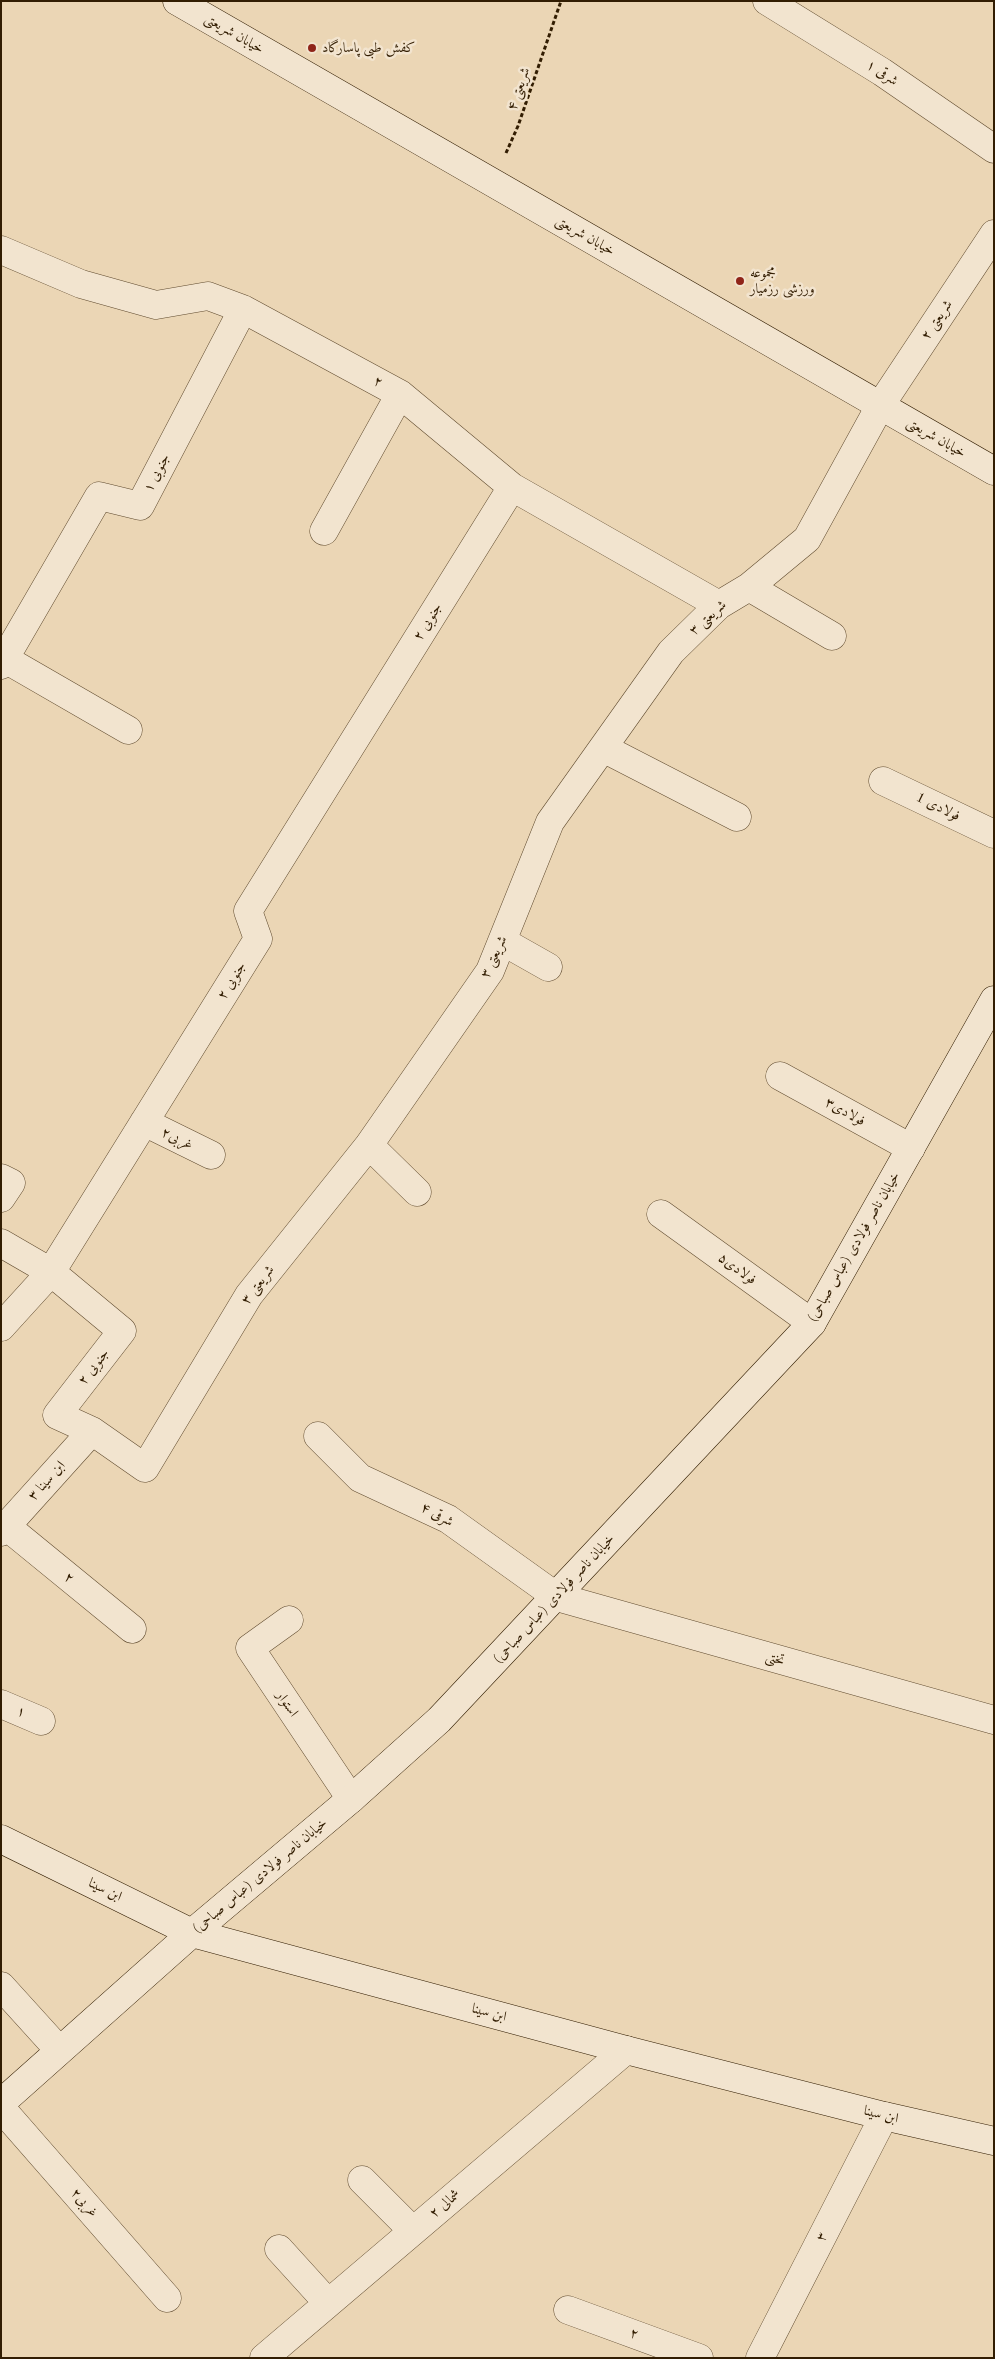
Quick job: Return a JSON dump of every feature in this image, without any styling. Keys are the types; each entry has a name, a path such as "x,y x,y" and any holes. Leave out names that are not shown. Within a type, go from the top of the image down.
{"street":[{"name":"خیابان شریعتی","path":"177,1 994,471"},
{"name":"۱ شرقی","path":"767,1 882,72 994,149"},
{"name":"شریعتی ۲","path":"880,406 994,234"},
{"name":"۲","path":"1,250 81,284 156,305 208,296 243,309 400,394 512,487 718,606"},
{"name":"۱ جنوبی","path":"3,662 99,496 140,506 243,309"},
{"path":"324,531 400,394"},
{"name":"شریعتی ۳","path":"92,1431 145,1468 249,1295 369,1145 490,971 550,822 672,652 718,606 749,587 806,540 880,406"},
{"name":"۲ جنوبی","path":"92,1431 57,1415 122,1331 51,1272 258,940 248,911 512,487"},
{"path":"749,587 832,636"},
{"path":"3,662 128,730"},
{"path":"603,748 737,816"},
{"name":"فولادی 1","path":"883,781 994,834"},
{"path":"502,941 548,967"},
{"name":"خیابان ناصر فولادی (عباس صباحی)","path":"1,2103 192,1933 351,1799 440,1720 812,1323 994,1000"},
{"name":"فولادی۳","path":"780,1076 911,1148"},
{"name":"غربی۲","path":"144,1122 211,1155"},
{"path":"369,1145 417,1192"},
{"path":"1,1178 11,1183 1,1198"},
{"name":"فولادی۵","path":"661,1214 812,1323"},
{"path":"1,1243 51,1272 1,1327"},
{"name":"ابن سینا ۳","path":"4,1529 92,1431"},
{"name":"۴ شرقی","path":"318,1436 360,1478 448,1519 557,1597"},
{"name":"۲","path":"4,1529 132,1629"},
{"name":"تختی","path":"557,1597 994,1720"},
{"name":"استوار","path":"288,1620 250,1648 351,1799"},
{"name":"۱","path":"1,1704 40,1721"},
{"name":"ابن سینا","path":"1,1839 192,1933 626,2050 884,2116 994,2141"},
{"path":"1,1986 59,2050"},
{"name":"۲ شمالی","path":"264,2358 626,2050"},
{"name":"غربی۲","path":"1,2108 167,2298"},
{"name":"۳","path":"760,2358 884,2116"},
{"path":"362,2180 413,2231"},
{"path":"279,2250 328,2303"},
{"name":"۲","path":"568,2310 699,2358"}],"path":[{"name":"شریعتی ۴","path":"492,183 518,126 561,1"}],"place":[{"name":"کفش طبی پاسارگاد","path":"312,48"},
{"name":"مجموعه ورزشی رزمیار","path":"740,281"}]}
